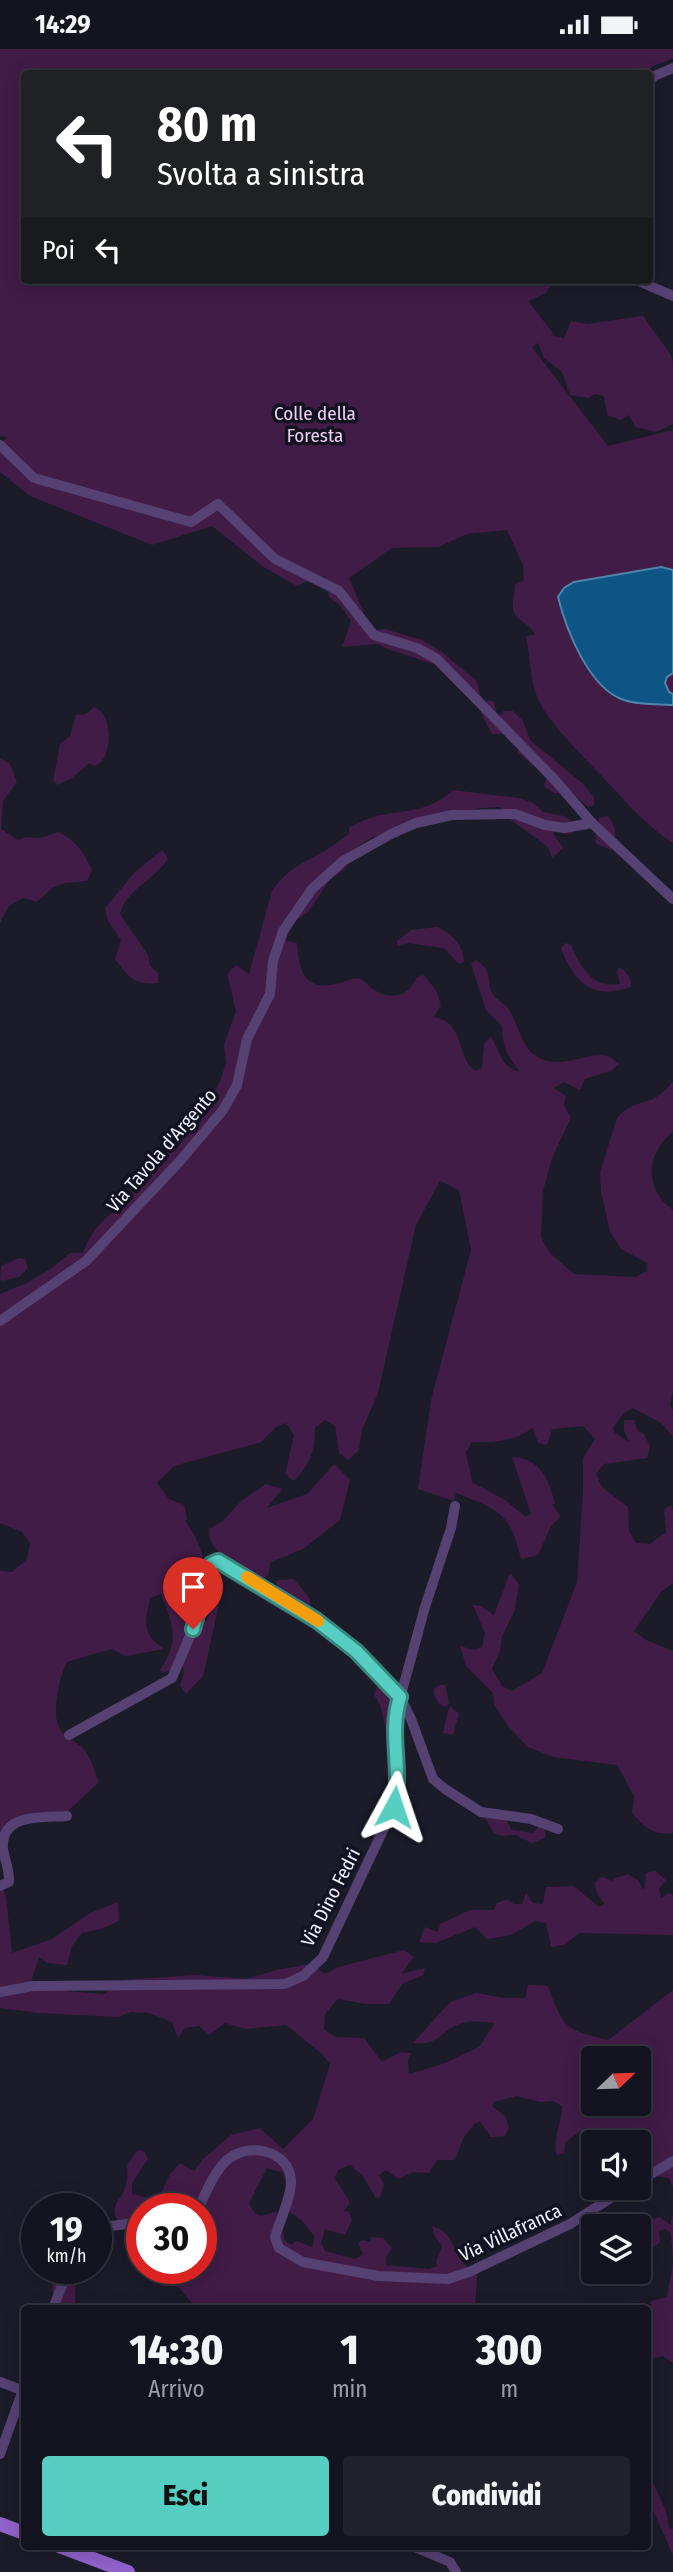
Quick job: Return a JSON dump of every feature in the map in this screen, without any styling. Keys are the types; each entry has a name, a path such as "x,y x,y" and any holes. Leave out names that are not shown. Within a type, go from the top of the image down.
{"main road":[{"path":"0,2524 21,2532"},
{"path":"70,2550 128,2572"}],"street":[{"path":"653,77 673,68"},
{"path":"645,284 673,296"},
{"path":"0,445 34,478 191,522 218,504 275,559 339,591 374,635 417,648 438,659 554,779 592,823 673,899"},
{"name":"Via Tavola d'Argento","path":"0,1321 86,1261 180,1161 223,1110 237,1085 247,1039 270,994 273,961 283,931 312,889 343,861 416,823 452,815 515,814 545,825 564,828 592,823"},
{"name":"Via Dino Fedri","path":"0,1992 33,1986 285,1984 303,1976 323,1957 394,1807 398,1790 394,1720 425,1607 451,1528 455,1506"},
{"path":"69,1735 172,1678 193,1629 211,1564 218,1561 316,1620 356,1651 400,1697 433,1779 445,1789 481,1812 531,1819 558,1829"},
{"path":"0,1886 9,1882 3,1845 8,1827 13,1822 23,1820 67,1816"},
{"name":"Via Villafranca","path":"205,2193 224,2162 233,2154 246,2149 274,2155 289,2167 292,2183 275,2238 279,2248 303,2262 378,2276 448,2279 469,2272 570,2224 608,2200"},
{"path":"651,2174 673,2161"},
{"path":"54,2305 63,2284"},
{"path":"0,2382 21,2388"},
{"path":"0,2454 21,2397"},
{"path":"422,2550 450,2562 456,2572"}],"green space":[{"name":"Colle della Foresta","path":"0,49 673,49 673,58 648,70 21,70 21,284 551,284 546,293 528,301 553,333 551,335 564,338 571,321 587,324 643,316 671,355 673,363 673,424 656,432 636,427 629,415 621,420 607,415 604,396 594,394 589,398 570,395 562,372 544,358 538,343 532,347 608,446 673,430 673,843 623,799 565,737 540,703 532,679 526,636 535,635 530,627 516,616 513,608 515,584 524,580 523,565 507,530 467,534 438,547 392,548 349,578 366,618 375,630 385,629 422,640 443,653 477,681 480,694 469,699 434,664 378,644 342,647 351,621 341,606 329,597 325,576 297,586 262,566 212,526 152,545 30,496 0,472 0,444 7,437 0,436"},
{"path":"489,700 494,702 497,716 502,715 503,711 513,711 523,721 530,740 582,783 594,797 594,805 588,807 567,788 555,794 544,786 548,774 537,759 533,766 518,752 520,740 507,734 492,734 480,707"},
{"path":"94,707 102,713 108,727 108,743 104,757 95,766 89,763 72,778 57,785 53,780 60,744 70,736 76,715 86,714"},
{"path":"0,758 10,764 17,782 3,801 1,829 18,840 26,837 40,838 58,832 79,848 92,870 87,881 65,883 52,888 37,902 23,898 9,906 0,923"},
{"path":"453,790 519,798 533,803 543,812 564,816 572,822 572,834 555,829 553,833 563,848 552,858 548,847 507,817 500,807 443,813 416,822 397,838 376,836 348,854 347,867 329,881 308,912 293,922 286,941 297,943 302,970 311,982 318,985 357,979 380,993 393,996 404,993 417,977 424,975 437,992 441,1006 433,1017 450,1025 469,1065 475,1071 482,1068 484,1044 491,1036 505,1063 520,1072 506,1051 502,1026 486,1010 471,964 476,960 488,972 492,993 508,1008 531,1052 551,1062 602,1055 619,1064 611,1071 585,1079 580,1090 564,1082 554,1088 566,1096 564,1105 571,1118 552,1158 543,1191 541,1237 549,1252 574,1274 635,1277 647,1271 647,1263 621,1249 610,1232 601,1192 600,1172 617,1118 628,1108 657,1097 673,1082 673,1131 654,1157 652,1174 660,1198 673,1210 673,1392 670,1405 673,1410 673,1436 661,1423 633,1408 624,1413 613,1427 614,1432 629,1442 624,1430 624,1420 634,1420 638,1431 644,1434 650,1446 647,1458 604,1464 596,1474 602,1487 628,1507 629,1531 636,1543 650,1544 666,1532 664,1510 671,1505 673,1511 673,1583 661,1592 634,1631 646,1640 673,1651 673,1833 660,1833 650,1829 632,1813 634,1796 617,1765 553,1757 528,1747 508,1726 494,1704 493,1693 466,1666 460,1646 474,1650 482,1647 485,1633 473,1605 481,1606 494,1615 510,1573 519,1584 515,1610 502,1636 500,1651 492,1669 502,1686 512,1691 542,1673 577,1582 583,1458 595,1439 583,1426 552,1429 547,1445 538,1443 533,1428 504,1440 472,1442 466,1452 472,1482 505,1500 526,1517 531,1514 512,1457 530,1462 542,1471 555,1503 552,1505 561,1516 551,1526 538,1555 521,1559 507,1522 493,1509 456,1493 454,1501 418,1489 431,1400 471,1250 459,1190 440,1181 416,1225 378,1393 362,1430 359,1450 348,1460 339,1453 335,1426 325,1420 315,1428 310,1457 294,1481 285,1474 294,1435 286,1423 276,1427 261,1442 174,1466 157,1483 169,1499 184,1505 186,1522 200,1549 206,1572 203,1611 205,1622 223,1586 203,1676 186,1694 180,1685 184,1671 181,1661 172,1670 161,1673 170,1650 172,1632 169,1614 161,1594 150,1598 146,1627 151,1638 164,1649 126,1656 111,1649 67,1662 57,1697 58,1724 64,1734 86,1752 99,1782 68,1811 15,1819 0,1845 0,1571 12,1572 27,1559 30,1543 22,1532 0,1523 0,1294 27,1283 70,1253 83,1253 98,1227 109,1215 121,1209 174,1136 196,1117 219,1084 226,1063 224,1045 236,1011 227,974 236,965 249,974 272,891 282,878 349,834 349,827 376,816 428,806"},
{"path":"607,816 613,823 615,832 611,850 595,843 599,818"},
{"path":"162,850 168,858 157,872 128,898 120,914 148,955 150,966 158,973 158,983 150,984 128,975 115,959 121,940 107,919 105,908 134,873"},
{"path":"437,927 456,940 462,950 464,962 459,964 444,948 407,943 397,946 397,941 411,930"},
{"path":"565,943 571,945 583,968 595,980 611,985 620,984 617,972 619,967 628,975 631,987 606,991 587,986 579,980 567,961 561,949"},
{"path":"19,1258 25,1259 28,1268 19,1277 2,1281 1,1266"},
{"path":"334,1464 350,1480 340,1520 303,1549 271,1562 268,1575 262,1579 227,1559 214,1546 209,1529 223,1521 241,1501 266,1484 282,1489 267,1508 307,1494"},
{"path":"294,1579 310,1599 310,1609 293,1614 288,1597 279,1595 276,1582"},
{"path":"379,1683 389,1684 396,1692 389,1715 393,1729 387,1734 380,1705 374,1695"},
{"path":"445,1685 449,1703 445,1707 434,1695 434,1689"},
{"path":"451,1706 459,1714 453,1735 443,1733"},
{"path":"485,1814 503,1815 512,1830 533,1833 539,1826 545,1830 545,1838 532,1843 515,1835 502,1836 494,1833"},
{"path":"655,1871 666,1880 659,1889 661,1898 668,1893 673,1895 673,1935 579,1933 566,1944 551,1947 546,1923 535,1921 511,1935 487,1939 475,1927 436,1943 419,1942 425,1927 438,1932 440,1924 470,1910 494,1910 497,1903 507,1899 514,1904 522,1904 526,1893 533,1903 543,1904 546,1887 574,1886 599,1907 605,1904 598,1896 594,1883 602,1877 613,1881 628,1874 639,1881 642,1889 645,1888 646,1873"},
{"path":"0,1883 6,1896 12,1953 52,1939 90,1913 118,1902 119,1921 82,1933 72,1946 67,1965 47,1963 39,1957 29,1988 104,1994 124,1980 195,1975 247,1979 276,1970 311,1964 325,1974 338,1967 404,1950 414,1957 401,1974 425,1968 423,1975 402,1984 389,2004 365,2004 338,1999 325,2014 324,2030 336,2037 364,2038 382,2062 401,2052 411,2053 408,2061 409,2074 445,2063 479,2047 495,2023 464,2023 429,2042 413,2043 450,2002 476,1993 525,1998 528,1985 548,1986 562,2019 568,2025 582,2033 608,2040 673,1990 673,2187 669,2178 654,2176 651,2170 651,2130 581,2130 565,2143 564,2153 557,2155 556,2143 562,2106 553,2101 540,2102 517,2096 494,2102 492,2106 506,2117 509,2128 505,2136 491,2137 480,2122 475,2123 464,2137 455,2160 437,2160 429,2173 413,2172 398,2179 386,2170 379,2175 384,2184 380,2197 376,2198 362,2175 350,2165 338,2170 335,2179 350,2202 344,2211 349,2212 352,2220 345,2235 325,2229 321,2243 325,2251 355,2259 363,2254 358,2243 362,2240 370,2242 371,2237 383,2238 392,2248 386,2257 386,2265 429,2269 437,2266 436,2261 442,2246 434,2235 432,2226 438,2228 448,2236 464,2264 477,2276 475,2305 193,2304 176,2284 217,2284 217,2193 161,2193 170,2174 180,2163 194,2171 203,2159 231,2135 260,2128 283,2149 313,2119 330,2064 321,2053 286,2025 246,2029 225,2023 209,2035 199,2026 185,2028 178,2038 172,2022 149,2013 131,2012 118,2017 0,2008","holes":["267,2168 283,2173 288,2211 302,2221 315,2237 312,2247 296,2241 292,2245 284,2240 282,2223 276,2211 260,2215 251,2208 249,2203"]},
{"path":"138,2150 144,2151 148,2159 132,2183 132,2193 126,2193 126,2225 117,2219 115,2208 125,2186 127,2165"},
{"path":"673,2215 673,2263 671,2233 665,2229 659,2231 660,2242 651,2249 651,2220 660,2217 670,2225"},
{"path":"673,2263 673,2363 663,2356 651,2358 651,2301 667,2297"},
{"path":"53,2284 76,2284 75,2303 60,2305 52,2292"},
{"path":"651,2478 666,2511 669,2528 673,2529 673,2555 651,2506"}],"water":[{"path":"661,567 673,570 673,673 667,677 665,683 673,694 673,705 630,702 611,694 600,684 573,641 558,597 564,588 574,582"}],"slow traffic":[{"path":"247,1577 318,1621"}],"route":[{"path":"193,1629 211,1564 218,1561 316,1620 356,1651 400,1697 394,1720 398,1790 394,1807"}]}
